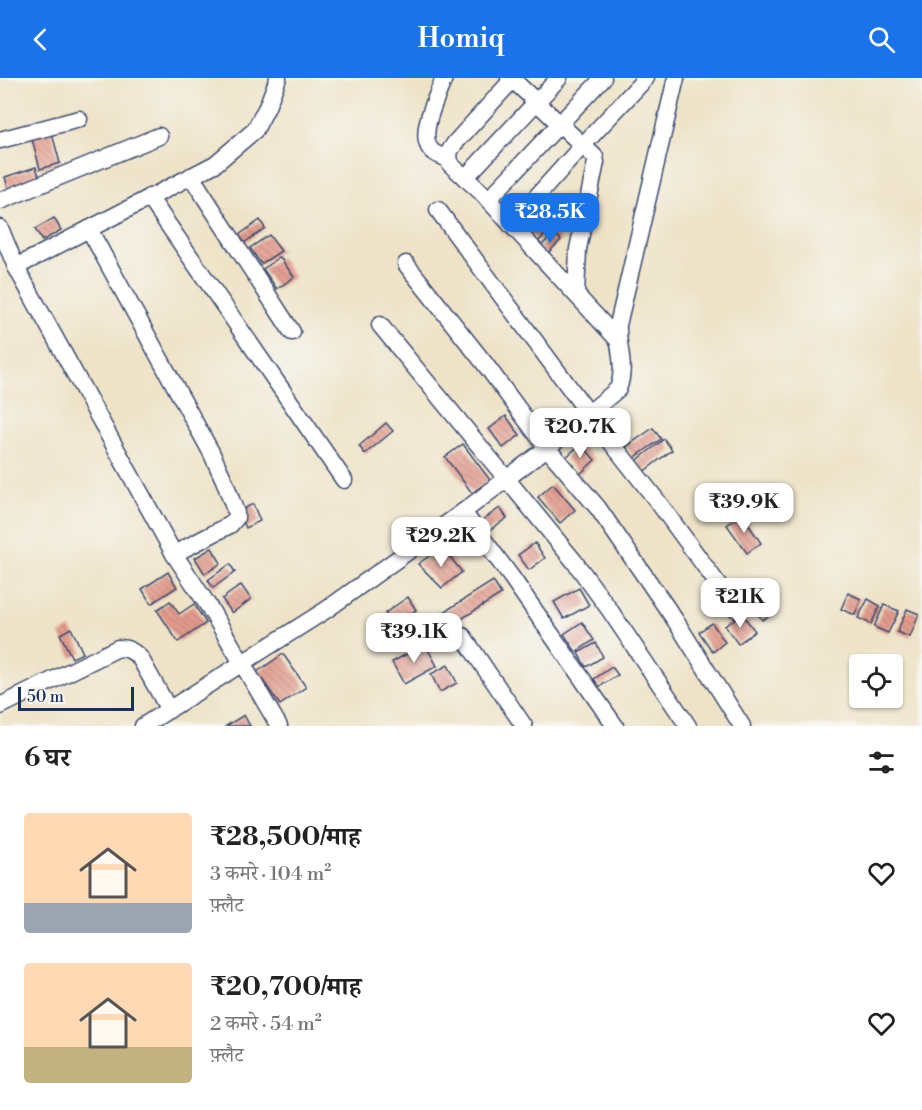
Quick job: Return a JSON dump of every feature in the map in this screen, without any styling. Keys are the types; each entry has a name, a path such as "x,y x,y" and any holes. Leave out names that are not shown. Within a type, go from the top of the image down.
{"street":[{"path":"16,267 214,164 255,130 278,78"},
{"path":"444,78 428,121 426,133 430,149 448,159"},
{"path":"465,178 559,78"},
{"path":"488,200 603,78"},
{"path":"511,225 646,78"},
{"path":"143,726 326,610 463,512 547,448 618,388 623,377 624,365 618,340 618,325 676,78"},
{"path":"576,294 578,249 596,162 592,152 512,79 455,143 449,152 450,164 488,200 618,340"},
{"path":"0,140 79,119"},
{"path":"0,201 159,136"},
{"path":"190,176 292,332"},
{"path":"149,197 344,480"},
{"path":"438,210 736,609"},
{"path":"0,228 16,267 174,554 279,726"},
{"path":"89,230 211,452 236,513 236,518 230,525 174,554"},
{"path":"406,264 485,364 547,448 613,529 675,620 741,726"},
{"path":"380,325 574,561 688,726"},
{"path":"463,512 615,726"},
{"path":"463,636 524,726"},
{"path":"0,706 118,648 126,648 140,658 169,710"}],"building":[{"path":"51,130 60,163 40,169 31,135"},
{"path":"36,167 41,182 9,191 5,177"},
{"path":"539,214 552,227 538,242 524,229"},
{"path":"54,218 61,230 42,241 35,229"},
{"path":"260,220 265,228 244,243 239,235"},
{"path":"554,233 561,240 546,255 539,248"},
{"path":"269,235 281,251 261,264 250,248"},
{"path":"280,257 294,277 277,289 263,269"},
{"path":"506,416 520,435 503,448 489,429"},
{"path":"386,423 393,431 365,454 359,446"},
{"path":"653,428 661,439 634,458 626,447"},
{"path":"664,439 672,450 643,472 635,462"},
{"path":"463,444 490,480 472,493 445,457"},
{"path":"581,444 595,460 580,474 565,458"},
{"path":"553,484 575,510 560,523 538,497"},
{"path":"253,504 260,521 246,528 239,511"},
{"path":"500,508 507,518 488,531 481,521"},
{"path":"742,515 761,543 747,553 727,525"},
{"path":"535,543 545,558 529,570 518,555"},
{"path":"442,547 462,572 442,588 418,564"},
{"path":"212,548 221,563 205,574 195,558"},
{"path":"230,564 235,572 213,588 208,580"},
{"path":"168,572 177,587 151,604 142,589"},
{"path":"493,581 501,594 433,637 425,624"},
{"path":"241,585 251,599 232,613 222,599"},
{"path":"579,588 589,605 564,619 554,602"},
{"path":"848,593 861,599 855,615 841,609"},
{"path":"768,595 778,611 762,620 753,605"},
{"path":"408,597 416,610 393,626 385,613"},
{"path":"868,599 880,606 871,624 858,618"},
{"path":"170,601 179,614 194,604 206,623 178,642 157,610"},
{"path":"884,605 899,611 888,633 874,627"},
{"path":"907,609 919,614 910,637 897,632"},
{"path":"742,614 755,631 738,644 725,626"},
{"path":"582,622 594,640 576,652 564,634"},
{"path":"712,623 725,642 713,652 699,632"},
{"path":"71,628 83,653 72,658 60,634"},
{"path":"596,643 603,657 586,667 578,653"},
{"path":"425,644 437,666 404,684 392,662"},
{"path":"283,654 306,687 280,705 257,672"},
{"path":"448,665 457,683 440,692 431,674"},
{"path":"612,667 618,675 599,687 594,679"},
{"path":"244,715 250,726 226,726"}]}
